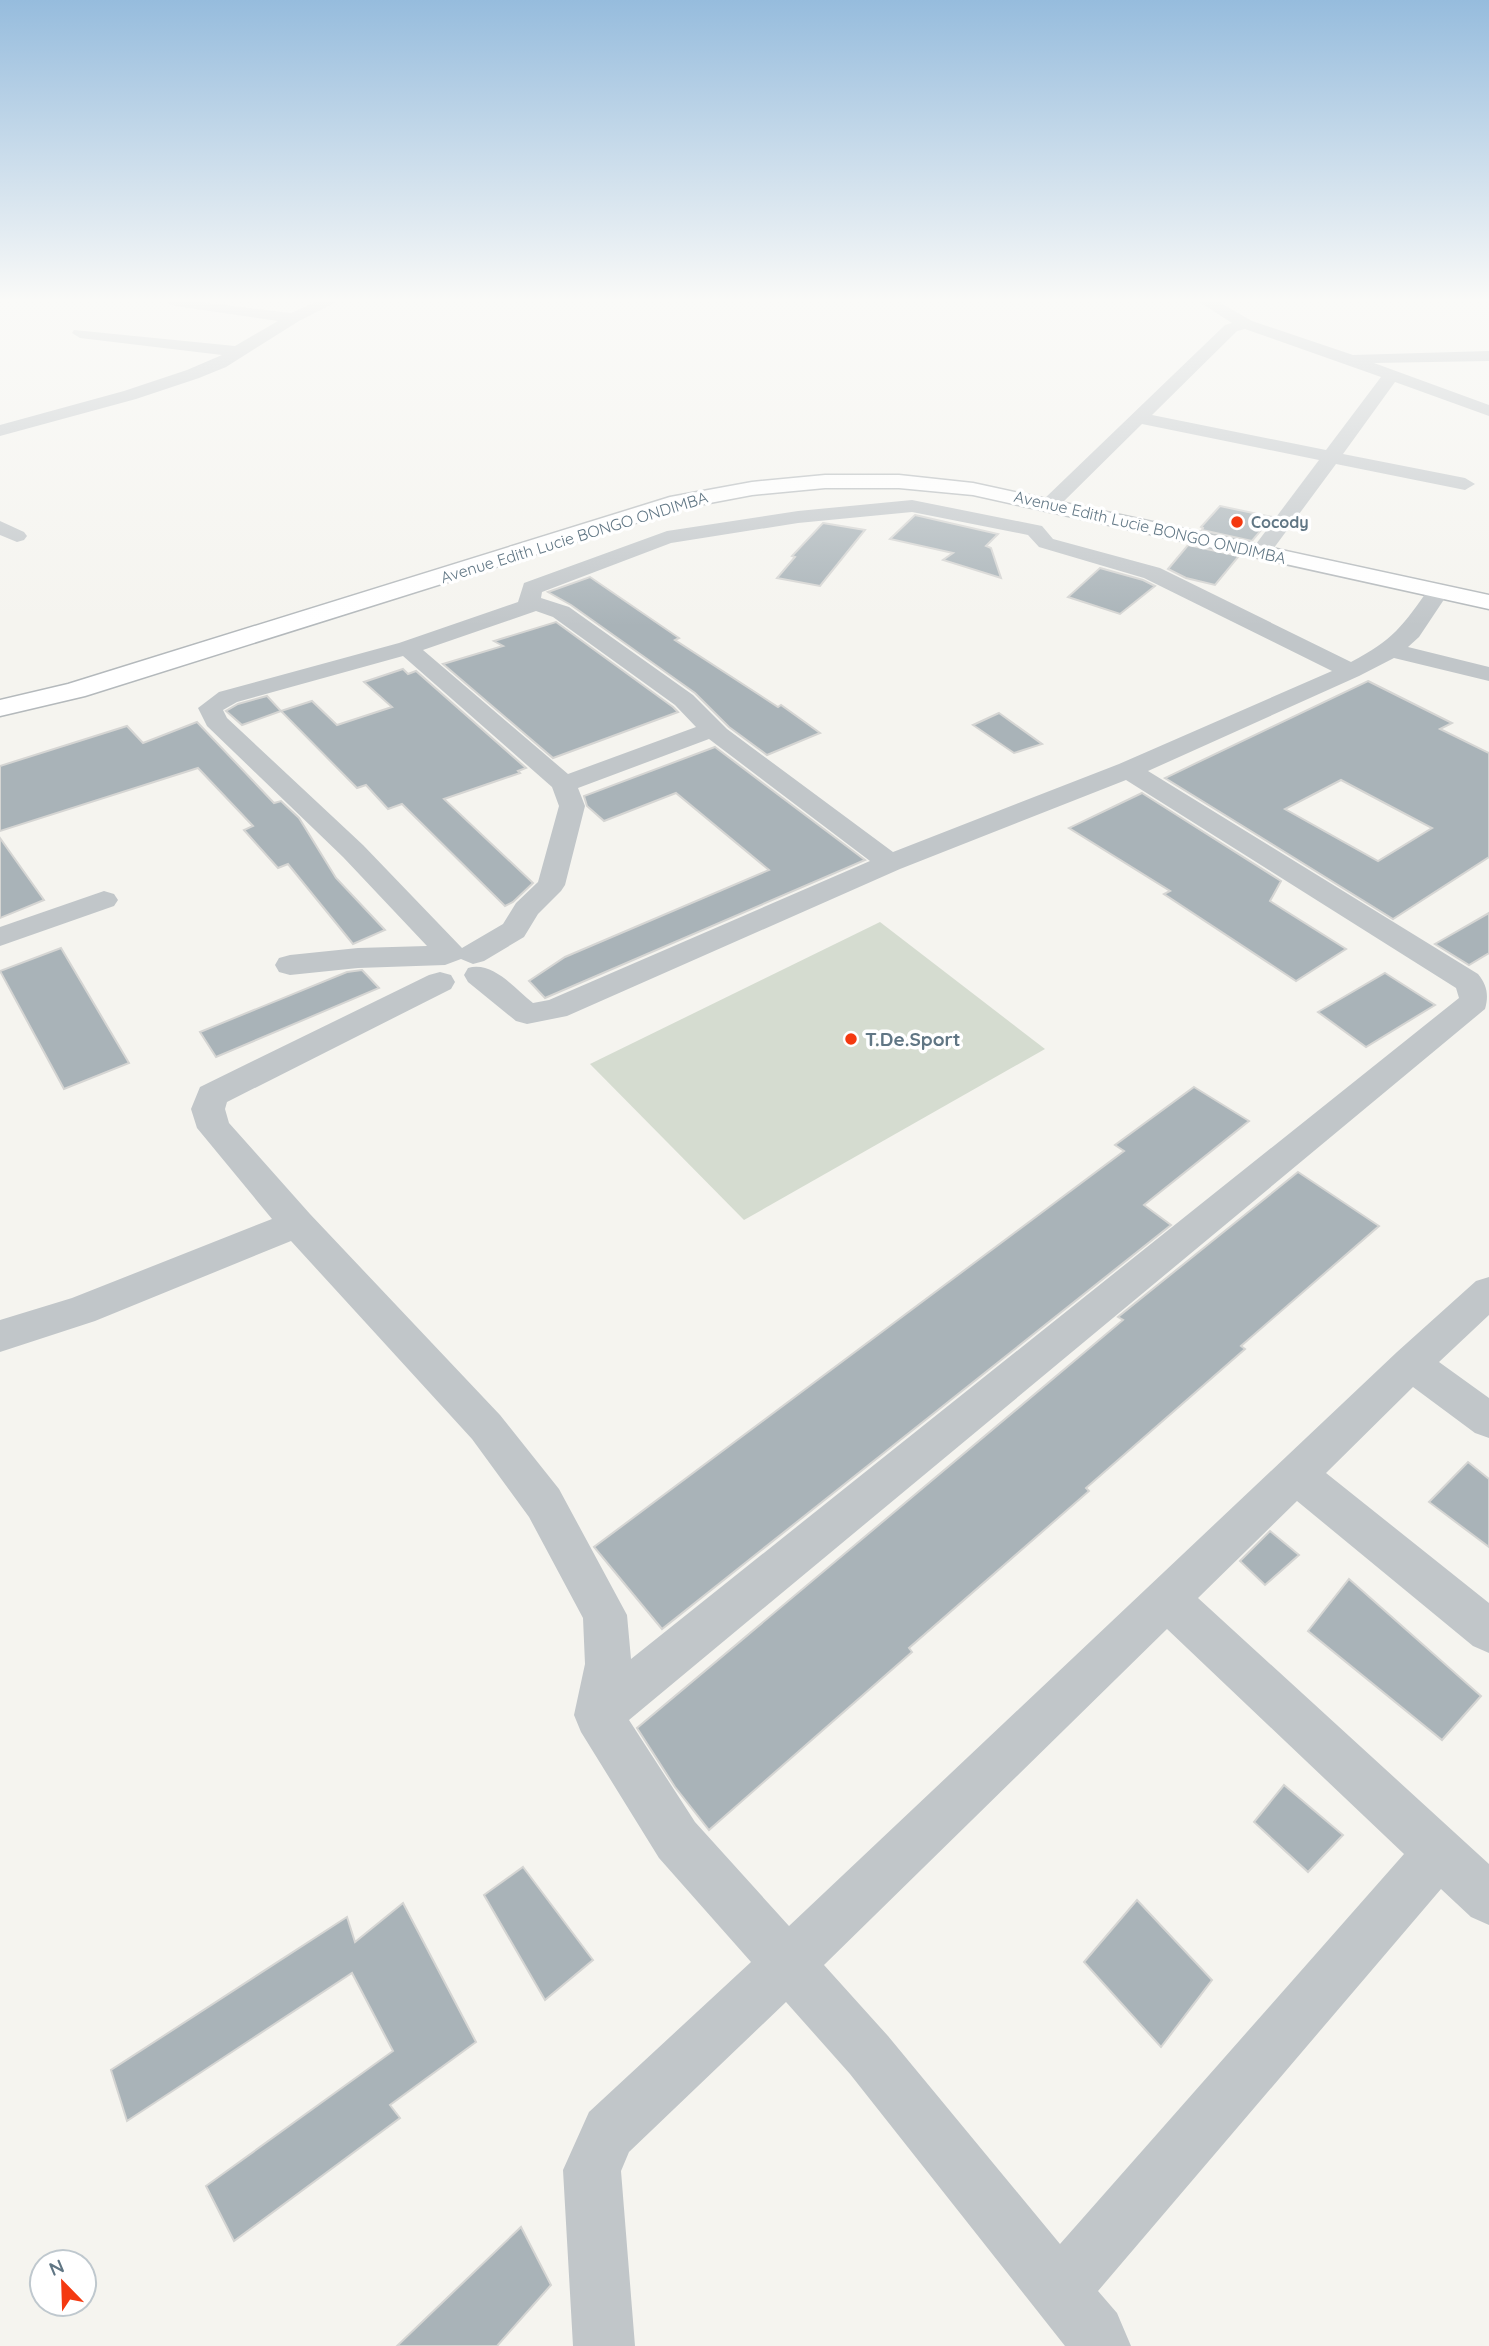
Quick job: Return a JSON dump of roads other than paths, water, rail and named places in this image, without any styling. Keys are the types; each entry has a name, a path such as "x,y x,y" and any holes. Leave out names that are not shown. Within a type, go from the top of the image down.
{"main road":[{"name":"Avenue Edith Lucie BONGO ONDIMBA","path":"0,708 76,690 666,505 711,494 808,480 858,479 941,484 1050,504 1489,603"}],"street":[{"path":"0,431 82,407"},
{"path":"1050,504 1150,407"},
{"path":"1261,552 1369,407"},
{"path":"1139,418 1465,484"},
{"path":"528,606 532,588 667,537 798,517 912,506 1035,530 1046,543 1152,573 1351,671"},
{"path":"890,863 713,729 684,700 561,611 537,604 407,648 228,697 210,708 216,721 353,851 457,964 527,1014 544,1013 890,863 1128,770 1351,671 1391,650 1411,632 1438,592"},
{"path":"407,648 564,784 572,806 551,885 526,909 514,930 457,964 212,1095 208,1109 214,1128 297,1224 486,1427 544,1503 605,1615 608,1664 598,1715 677,1840 869,2055 1096,2336 1100,2346"},
{"path":"1391,650 1489,674"},
{"path":"564,784 713,729"},
{"path":"598,1715 1474,1002 1475,991 1467,981 1128,770"},
{"path":"0,937 104,900"},
{"path":"290,965 358,958 457,964"},
{"path":"0,1336 82,1310 297,1224"},
{"path":"604,2346 592,2170 609,2132 789,1964 1489,1292"},
{"path":"1411,1364 1489,1421"},
{"path":"1297,1475 1489,1631"},
{"path":"1168,1600 1489,1899"},
{"path":"1059,2291 1438,1852"}],"place":[{"name":"Cocody","path":"1237,522"},
{"name":"T.De.Sport","path":"851,1039"}]}
